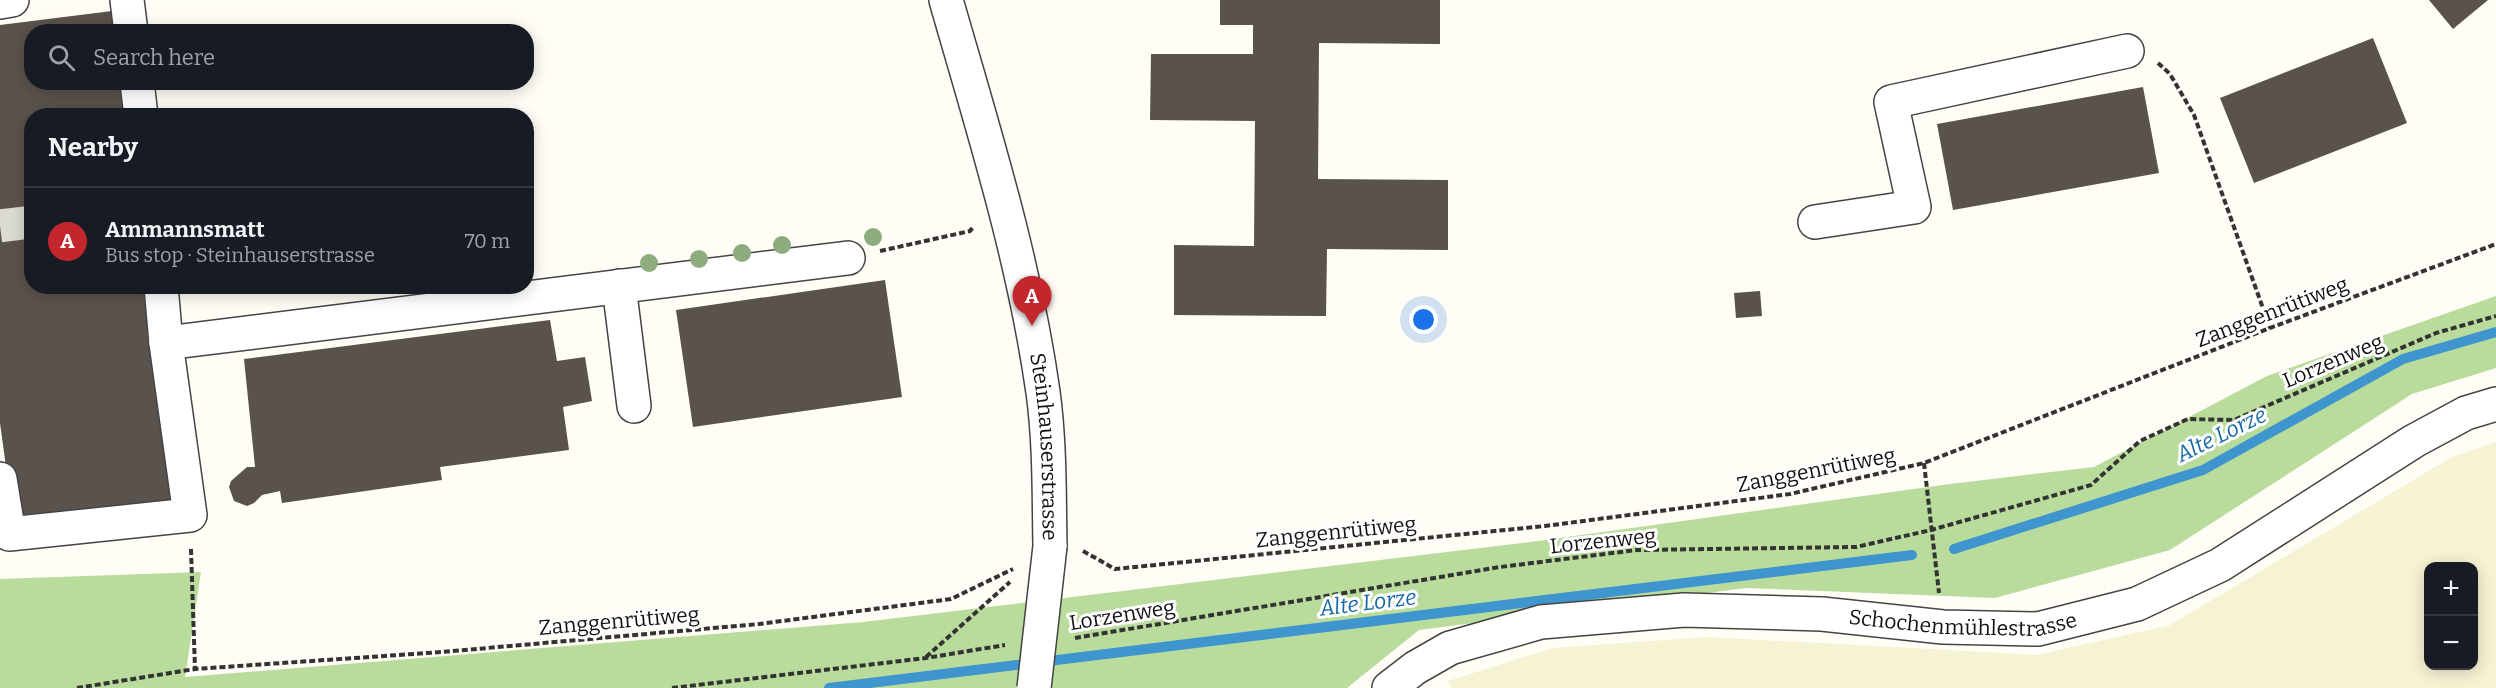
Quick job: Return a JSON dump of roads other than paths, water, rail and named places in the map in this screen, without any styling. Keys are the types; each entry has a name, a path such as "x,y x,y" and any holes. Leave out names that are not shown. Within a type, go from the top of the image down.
{"street":[{"path":"0,2 12,0"},
{"path":"127,0 130,24"},
{"name":"Steinhauserstrasse","path":"946,0 1003,196 1032,326 1043,393 1048,450 1062,546 1034,688"},
{"path":"1815,222 1914,207 1891,102 2127,51"},
{"path":"138,90 140,108"},
{"path":"166,343 848,258"},
{"path":"618,286 634,406"},
{"path":"0,479 9,534 190,515 166,343 162,294"},
{"name":"Schochenmühlestrasse","path":"1389,688 1415,668 1450,648 1541,622 1684,610 1822,614 1943,627 2038,628 2137,604 2220,565 2414,441 2466,413 2496,404"}],"waterway":[{"name":"Alte Lorze","path":"1954,549 2203,470 2403,359 2496,332"},
{"name":"Alte Lorze","path":"829,688 1912,555"}],"tunnel":[{"path":"0,226 24,223"}],"place":[{"name":"Ammannsmatt","path":"1032,326"}]}
